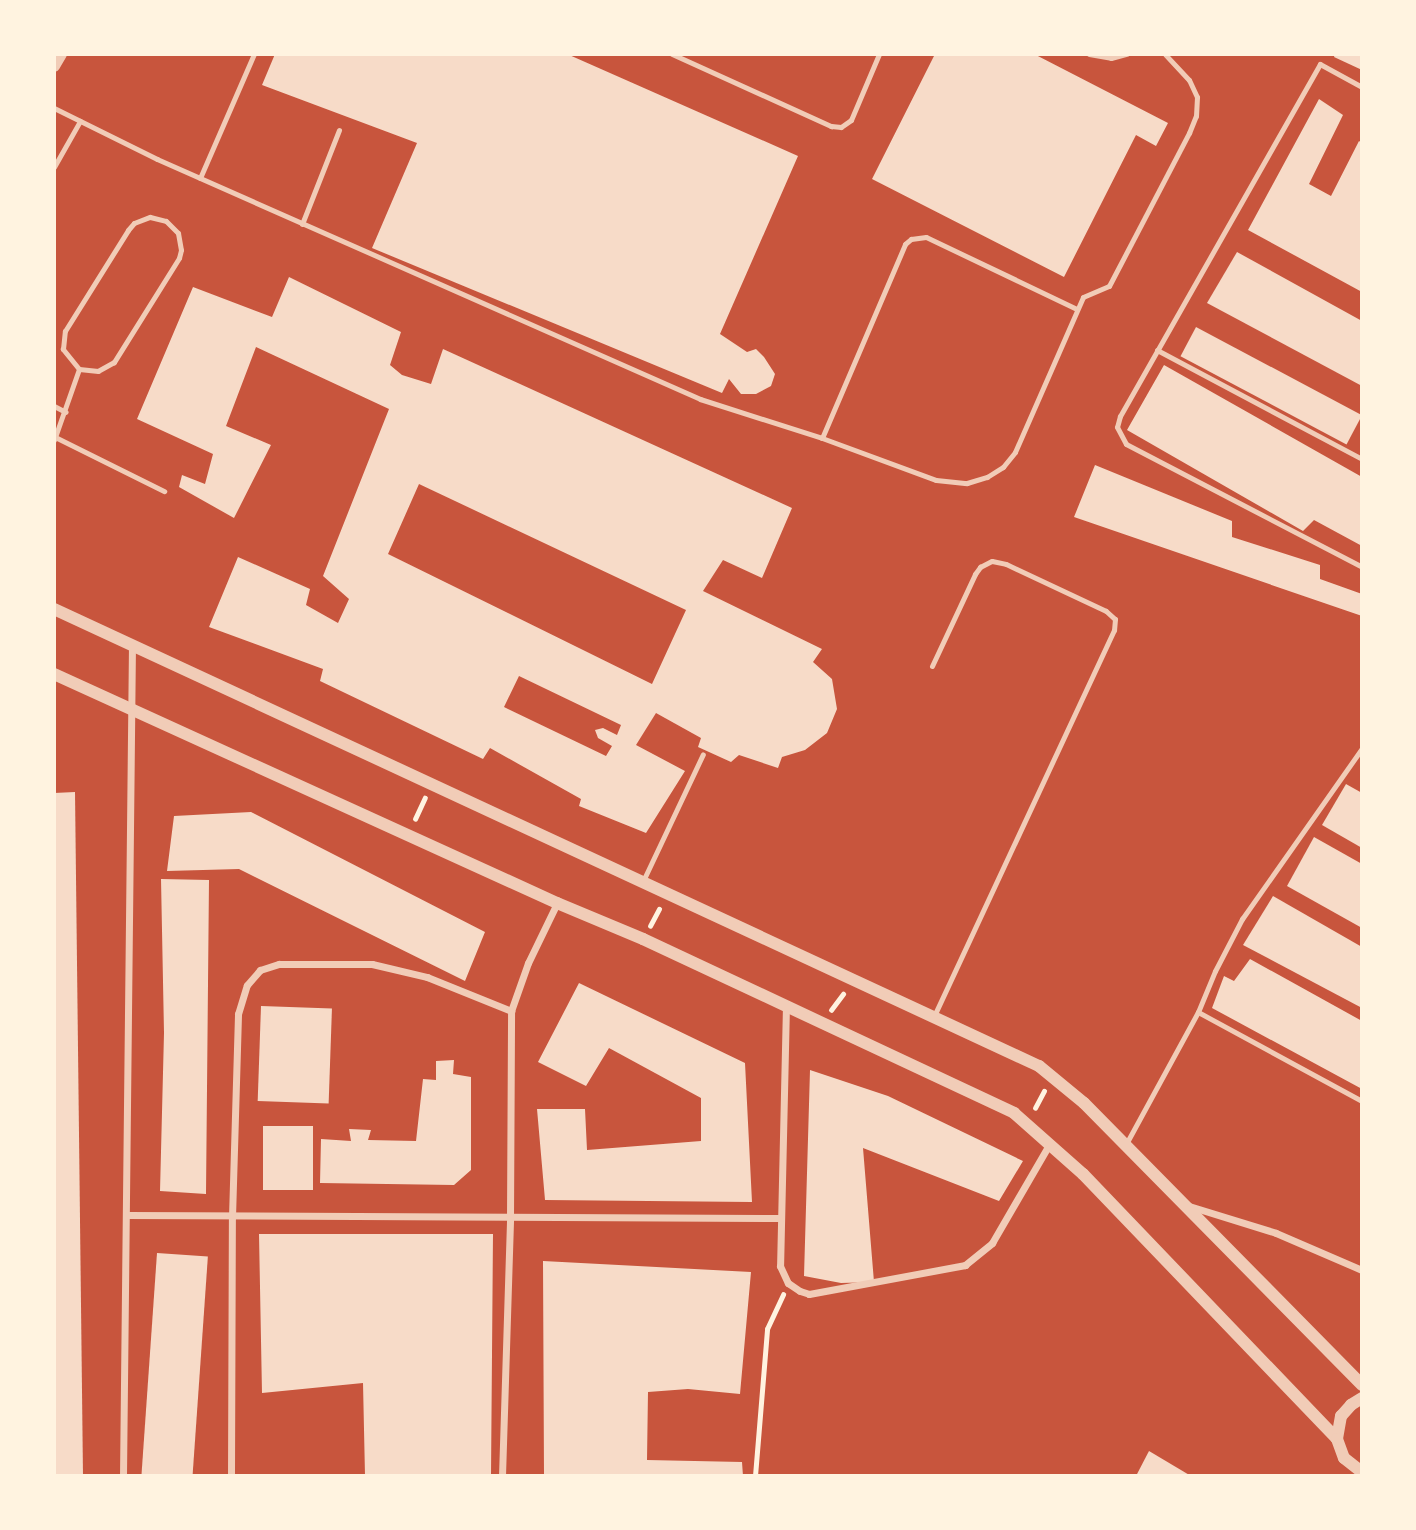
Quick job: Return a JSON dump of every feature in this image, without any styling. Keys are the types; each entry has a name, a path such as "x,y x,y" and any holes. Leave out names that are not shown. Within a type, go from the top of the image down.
{"street":[{"path":"54,66 61,54"},
{"path":"54,608 1024,1058 1052,1075 1126,1145 1362,1385"},
{"path":"123,1476 132,643"},
{"path":"54,674 557,903 643,939 998,1103 1028,1122 1051,1143 1337,1439 1344,1458 1362,1472"},
{"path":"502,1476 510,1217 511,1011 528,963 557,903"},
{"path":"231,1476 232,1217 238,1014 247,985 260,970 294,962 351,962 396,967 511,1011"},
{"path":"786,1005 780,1266 788,1283 809,1294 965,1265 992,1243 1051,1143"},
{"path":"1186,1205 1276,1233 1362,1270"},
{"path":"127,1215 781,1218"},
{"path":"1337,1439 1341,1416 1350,1405 1362,1398"}],"lane":[{"path":"200,178 254,54"},
{"path":"672,54 831,126 841,127 851,120 879,54"},
{"path":"1089,54 1111,58 1126,54"},
{"path":"54,108 302,224 701,399 822,438 936,480 967,482 987,477 1003,467 1015,452 1077,309 1087,293 1101,291 1109,286 1196,116 1197,97 1189,80 1165,54"},
{"path":"1362,87 1320,64 1120,416 1117,427 1121,440 1362,567"},
{"path":"54,167 80,121"},
{"path":"302,224 339,130"},
{"path":"150,217 166,221 178,233 181,242 178,258 114,362 98,371 79,369 63,349 65,331 134,223 150,217"},
{"path":"822,438 900,254 911,239 926,237 1077,309"},
{"path":"1157,350 1362,459"},
{"path":"79,369 55,438 164,491"},
{"path":"54,406 66,412"},
{"path":"932,666 975,574 980,567 992,561 1006,564 1093,605 1115,619 1114,630 934,1016"},
{"path":"1126,1145 1198,1012 1214,971 1242,919 1362,748"},
{"path":"643,881 703,754"},
{"path":"1198,1012 1362,1101"}],"path":[{"path":"407,835 433,783"},
{"path":"643,939 667,892"},
{"path":"822,1022 853,980"},
{"path":"1028,1122 1052,1075"},
{"path":"755,1476 767,1329 788,1283"}],"building":[{"path":"275,54 567,54 798,156 720,334 747,352 756,349 764,357 775,374 771,386 756,394 741,394 729,379 722,393 372,248 417,143 262,85"},
{"path":"935,54 1034,54 1168,123 1156,146 1136,135 1064,277 872,179"},
{"path":"1335,54 1362,54 1362,70 1334,57"},
{"path":"1319,99 1343,115 1309,184 1331,196 1359,141 1362,143 1362,292 1248,230"},
{"path":"1237,252 1362,321 1362,386 1207,303"},
{"path":"289,277 401,332 390,365 402,375 431,384 443,349 792,508 762,578 723,560 703,591 822,649 813,662 832,679 837,709 827,733 805,750 782,757 778,768 739,755 731,762 698,747 701,738 656,713 636,745 685,771 646,833 579,806 581,799 490,748 483,759 320,681 323,669 209,627 238,557 310,589 306,605 338,623 349,599 323,576 389,409 256,347 226,426 271,445 234,518 179,487 182,475 205,484 213,454 137,419 193,287 272,317","holes":["419,484 686,610 652,684 388,554","519,676 621,725 617,735 603,728 595,730 598,738 612,746 606,756 504,707"]},
{"path":"1196,327 1362,415 1347,444 1181,356"},
{"path":"1164,365 1362,477 1362,546 1314,520 1303,531 1127,430"},
{"path":"1095,465 1232,521 1232,537 1320,565 1320,579 1362,594 1362,616 1074,517"},
{"path":"1346,784 1362,793 1362,848 1322,825"},
{"path":"75,792 83,1476 54,1476 54,793"},
{"path":"251,812 485,932 465,981 239,869 167,871 174,816"},
{"path":"1314,837 1362,864 1362,928 1287,886"},
{"path":"161,879 209,880 206,1194 160,1191 164,1033"},
{"path":"1273,896 1362,947 1362,1008 1243,945"},
{"path":"1250,959 1362,1021 1362,1089 1212,1008 1224,976 1234,981"},
{"path":"579,983 745,1063 752,1202 545,1200 537,1109 585,1109 587,1150 701,1141 701,1098 609,1048 586,1086 538,1062"},
{"path":"261,1006 332,1008 329,1103 258,1101"},
{"path":"454,1060 453,1074 471,1077 471,1170 454,1185 320,1183 321,1139 351,1141 349,1129 371,1130 368,1140 416,1141 423,1079 436,1080 436,1061"},
{"path":"810,1070 888,1096 1023,1161 999,1201 863,1148 874,1282 841,1283 804,1276"},
{"path":"263,1126 313,1126 313,1190 263,1190"},
{"path":"259,1234 493,1234 491,1476 365,1476 363,1383 262,1393"},
{"path":"157,1253 208,1257 193,1476 141,1475"},
{"path":"543,1261 751,1272 740,1394 688,1389 648,1392 647,1460 742,1462 743,1476 544,1476"},
{"path":"1149,1451 1191,1476 1136,1476"}]}
